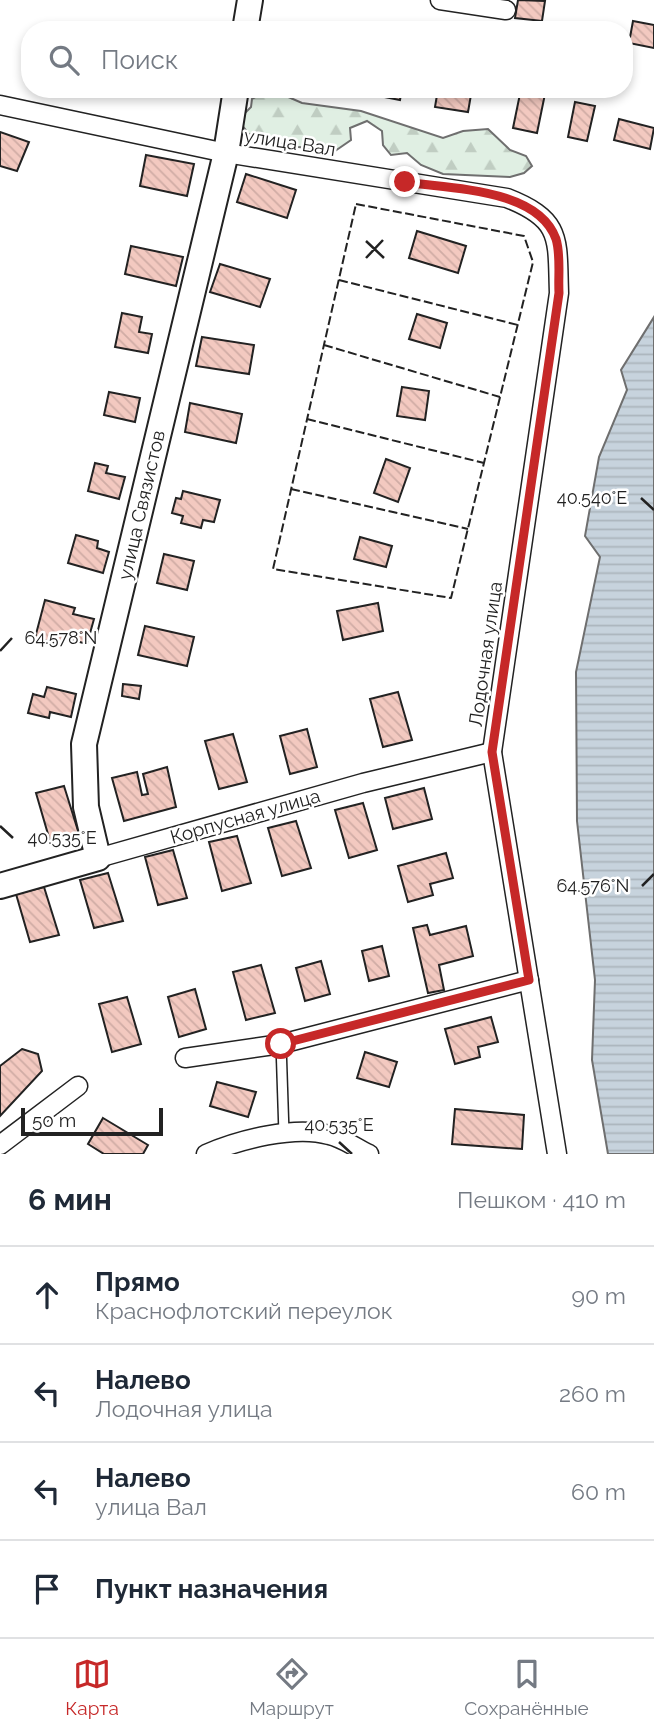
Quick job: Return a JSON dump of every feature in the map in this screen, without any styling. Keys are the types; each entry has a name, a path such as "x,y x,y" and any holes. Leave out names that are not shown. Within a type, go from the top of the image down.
{"street":[{"path":"246,21 250,0"},
{"path":"440,0 506,10"},
{"name":"улица Связистов","path":"98,858 86,807 84,744 226,153 235,98"},
{"name":"улица Вал","path":"0,105 226,153 507,198 534,209 550,225 557,242"},
{"name":"Лодочная улица","path":"557,242 559,293 492,752 557,1154"},
{"name":"Корпусная улица","path":"0,886 363,783 492,752"},
{"path":"186,1058 281,1044 529,980"},
{"path":"0,1145 78,1086"},
{"path":"206,1154 232,1143 284,1134 329,1134 369,1154"}],"lane":[{"path":"281,1044 284,1134"}],"green space":[{"path":"291,98 302,103 361,111 443,138 463,131 488,129 510,150 526,156 532,166 524,173 510,177 443,174 421,165 407,153 391,155 383,145 382,131 367,121 350,128 351,140 335,151 289,146 249,134 238,120 251,107 252,99"}],"shaded area":[{"path":"654,317 654,1154 608,1154 592,1060 595,980 577,821 576,672 600,557 585,536 599,457 627,390 621,370"}],"building":[{"path":"518,0 545,1 542,21 515,18"},
{"path":"633,21 654,25 654,48 633,44"},
{"path":"436,98 470,98 468,112 435,107"},
{"path":"519,98 544,98 537,133 513,128"},
{"path":"575,102 595,106 587,141 568,137"},
{"path":"619,119 654,128 650,149 614,140"},
{"path":"0,132 29,142 17,171 0,166"},
{"path":"146,155 194,164 187,196 140,186"},
{"path":"246,174 296,190 287,218 237,202"},
{"path":"417,231 466,246 458,273 409,258"},
{"path":"131,246 183,257 176,286 125,274"},
{"path":"220,264 270,279 260,307 210,292"},
{"path":"122,313 142,317 139,332 152,334 148,353 115,347"},
{"path":"417,314 447,323 440,348 409,339"},
{"path":"202,337 254,345 249,374 196,366"},
{"path":"402,387 429,391 425,420 397,416"},
{"path":"109,392 140,398 135,422 104,415"},
{"path":"190,403 242,414 236,443 185,432"},
{"path":"386,459 410,468 398,502 374,493"},
{"path":"95,463 108,466 106,473 125,477 119,499 88,491"},
{"path":"183,491 220,500 214,522 203,520 201,528 181,523 183,516 172,513 176,498 181,499"},
{"path":"76,535 98,541 97,548 109,552 103,573 68,563"},
{"path":"360,537 392,546 386,567 354,559"},
{"path":"164,554 194,561 187,590 157,583"},
{"path":"45,600 75,608 73,614 94,619 87,644 65,638 63,645 35,638"},
{"path":"378,603 383,631 343,640 337,611"},
{"path":"145,626 194,637 187,666 138,655"},
{"path":"123,684 141,686 139,699 122,696"},
{"path":"47,687 76,694 71,717 50,712 49,718 28,713 33,694 44,697"},
{"path":"398,692 412,740 383,747 370,699"},
{"path":"307,729 317,767 290,774 280,736"},
{"path":"233,734 247,782 219,789 205,741"},
{"path":"167,767 176,807 124,821 112,778 137,772 142,795 148,794 143,774"},
{"path":"64,786 79,834 50,841 36,793"},
{"path":"424,788 432,819 393,829 385,798"},
{"path":"363,803 377,850 349,858 335,810"},
{"path":"296,821 311,868 282,876 268,828"},
{"path":"237,836 251,883 222,891 209,842"},
{"path":"173,850 187,898 158,905 145,857"},
{"path":"446,853 453,878 430,884 433,895 408,902 398,866"},
{"path":"108,873 123,921 94,928 80,880"},
{"path":"44,887 59,935 30,942 16,894"},
{"path":"427,925 430,935 466,926 473,956 439,965 444,990 428,993 413,928"},
{"path":"382,946 389,976 369,981 362,951"},
{"path":"321,961 330,994 305,1001 296,968"},
{"path":"261,965 275,1013 246,1020 233,972"},
{"path":"195,989 206,1029 179,1037 168,997"},
{"path":"127,997 141,1044 112,1052 99,1004"},
{"path":"491,1017 498,1042 478,1047 480,1057 455,1064 445,1029"},
{"path":"22,1049 38,1054 42,1071 0,1116 0,1066"},
{"path":"365,1052 397,1062 389,1087 357,1078"},
{"path":"217,1082 256,1092 248,1117 210,1106"},
{"path":"455,1109 524,1115 522,1149 452,1144"},
{"path":"103,1118 148,1145 143,1154 104,1154 88,1144"}],"fence":[{"path":"356,204 524,236 533,262 451,598 273,569 356,204"},
{"path":"339,280 518,325"},
{"path":"324,345 500,397"},
{"path":"307,419 484,463"},
{"path":"291,489 468,529"}],"route":[{"path":"281,1044 529,980 492,752 559,293 557,242 550,225 534,209 507,198 405,182"}]}
